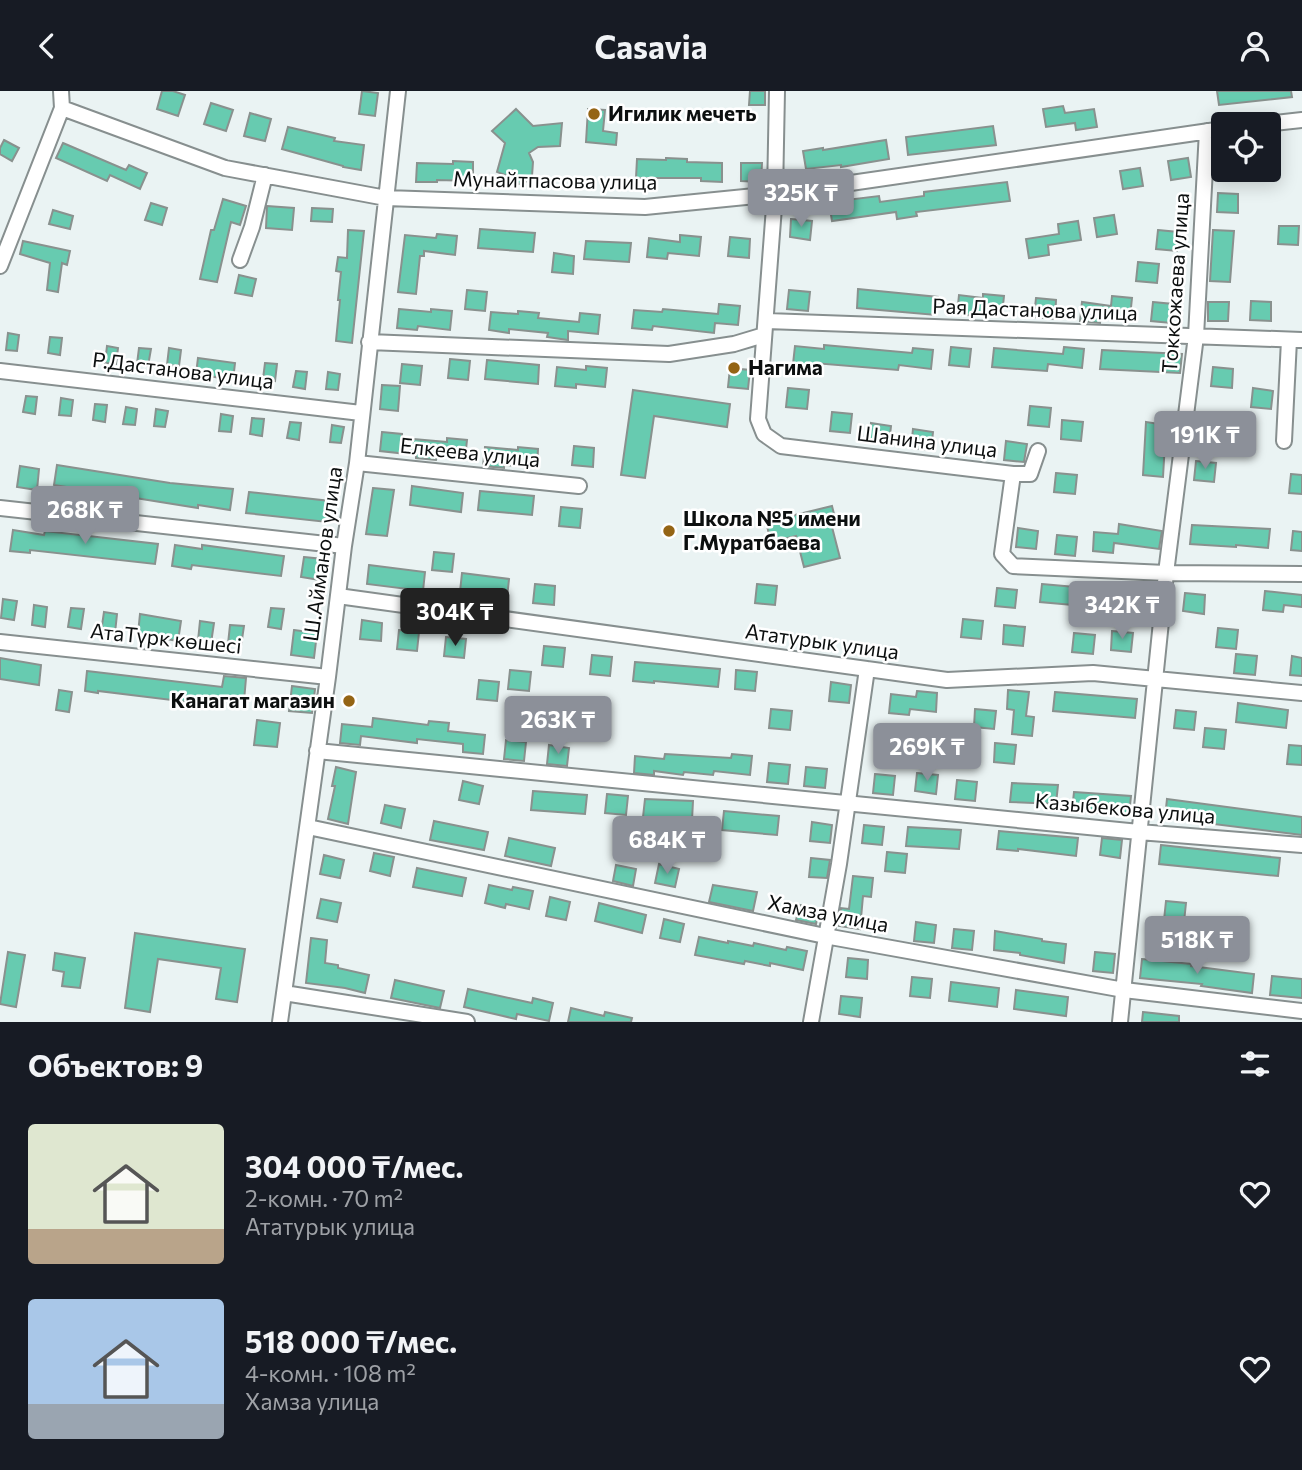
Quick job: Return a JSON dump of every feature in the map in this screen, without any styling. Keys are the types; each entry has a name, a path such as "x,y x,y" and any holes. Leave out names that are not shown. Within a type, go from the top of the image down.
{"street":[{"path":"0,266 62,108 61,91"},
{"name":"Ш.Айманов улица","path":"280,1022 357,463 398,91"},
{"name":"Шанина улица","path":"777,91 775,194 758,419 764,434 781,446 1013,474 1002,554 1013,566 1166,573 1302,574"},
{"name":"Мунайтпасова улица","path":"62,108 225,168 386,198 645,208 775,194 1211,130"},
{"path":"1281,122 1302,120"},
{"name":"Токкожаева улица","path":"1120,1022 1166,573 1196,337 1206,131"},
{"path":"240,260 265,176"},
{"name":"Рая Дастанова улица","path":"369,342 669,354 734,344 765,328 1296,340"},
{"path":"1284,440 1296,340"},
{"name":"Р.Дастанова улица","path":"0,371 361,413"},
{"path":"1013,474 1030,474 1038,451"},
{"name":"Елкеева улица","path":"357,463 579,486"},
{"path":"0,509 344,546"},
{"name":"Ататурык улица","path":"338,596 947,680 1093,673 1302,693"},
{"name":"АтаТүрк көшесі","path":"0,642 328,677"},
{"path":"811,1022 859,735 867,669"},
{"name":"Казыбекова улица","path":"317,751 1139,832 1302,845"},
{"name":"Хамза улица","path":"308,827 825,936 1124,990 1302,1011"},
{"path":"284,993 467,1022"}],"building":[{"path":"162,91 185,95 178,116 157,109"},
{"path":"362,91 378,93 375,116 359,114"},
{"path":"750,91 765,91 765,105 749,105"},
{"path":"1217,91 1291,91 1292,97 1219,105"},
{"path":"211,103 233,110 226,131 204,124"},
{"path":"1063,106 1065,113 1094,109 1097,127 1076,130 1075,123 1046,127 1043,109"},
{"path":"516,109 533,126 562,123 560,146 538,147 529,153 533,162 532,176 528,181 519,184 513,178 497,172 505,143 492,131"},
{"path":"588,109 605,110 603,131 617,133 616,145 586,142"},
{"path":"250,113 271,119 265,141 244,136"},
{"path":"993,126 996,145 908,155 906,137"},
{"path":"288,127 335,138 334,141 364,145 361,170 282,149"},
{"path":"4,140 19,148 12,161 0,154"},
{"path":"886,140 889,159 841,167 806,169 803,151"},
{"path":"63,143 126,170 129,165 147,173 140,189 110,175 107,181 56,158"},
{"path":"1188,158 1191,177 1171,180 1168,161"},
{"path":"637,159 687,159 687,162 722,163 722,182 701,181 701,178 636,178"},
{"path":"453,161 473,162 473,181 416,182 417,163 453,164"},
{"path":"741,163 762,163 761,182 741,181"},
{"path":"1140,168 1143,186 1123,189 1120,171"},
{"path":"1007,182 1010,201 916,212 917,216 897,219 896,212 832,221 829,202 879,196 880,202 924,196 924,192"},
{"path":"1218,193 1238,194 1238,213 1217,212"},
{"path":"223,199 246,206 240,225 231,222 217,282 200,279 211,230 214,230"},
{"path":"151,203 167,208 162,225 145,220"},
{"path":"267,206 294,208 292,230 266,228"},
{"path":"312,208 333,209 332,222 311,221"},
{"path":"53,210 73,216 70,229 49,224"},
{"path":"1114,215 1117,234 1097,237 1094,218"},
{"path":"791,219 812,221 810,240 790,237"},
{"path":"1078,221 1081,240 1048,245 1049,255 1029,258 1026,239 1059,234 1058,224"},
{"path":"1279,226 1299,226 1298,245 1278,244"},
{"path":"480,229 535,233 533,252 478,248"},
{"path":"348,230 364,231 352,343 336,341 341,272 336,271 338,257 347,258"},
{"path":"1158,230 1178,232 1177,251 1156,249"},
{"path":"1213,230 1234,231 1230,282 1210,281"},
{"path":"437,234 457,236 455,255 424,251 424,256 420,256 416,294 398,292 405,235 436,238"},
{"path":"680,235 701,237 699,256 668,253 667,259 647,257 649,238 680,242"},
{"path":"730,237 750,239 749,258 728,256"},
{"path":"23,241 70,251 67,265 62,263 58,292 47,290 50,263 20,254"},
{"path":"586,241 631,243 629,262 584,259"},
{"path":"554,253 574,256 573,274 552,272"},
{"path":"1138,262 1159,264 1157,283 1136,281"},
{"path":"239,275 256,279 252,296 235,293"},
{"path":"858,289 938,297 936,315 857,308"},
{"path":"467,290 487,292 485,311 465,309"},
{"path":"789,290 810,292 808,311 787,309"},
{"path":"983,294 1004,296 1002,315 978,312 977,316 957,314 959,295 983,298"},
{"path":"1112,296 1132,298 1130,317 1101,314 1100,323 1080,321 1082,302 1111,306"},
{"path":"1036,298 1056,300 1055,319 1034,317"},
{"path":"1251,301 1271,302 1271,321 1250,320"},
{"path":"1153,302 1173,304 1171,323 1151,321"},
{"path":"1208,302 1229,302 1228,321 1208,321"},
{"path":"719,304 740,306 738,325 715,323 714,333 653,326 652,330 632,328 634,310 662,312 663,309 718,314"},
{"path":"399,309 452,311 450,330 418,326 417,330 397,328"},
{"path":"518,311 539,313 538,318 579,322 580,313 600,315 598,334 568,331 568,340 547,337 548,333 489,330 491,312 518,314"},
{"path":"8,333 19,335 17,351 6,350"},
{"path":"50,337 62,338 60,355 48,353"},
{"path":"824,345 912,353 913,348 933,350 931,369 899,365 898,370 814,363 814,366 793,364 795,346 824,349"},
{"path":"107,346 118,348 116,364 105,363"},
{"path":"951,347 971,349 969,367 949,365"},
{"path":"1064,347 1084,349 1082,368 1048,364 1047,371 992,367 994,348 1063,354"},
{"path":"139,348 151,349 148,366 137,364"},
{"path":"169,348 181,350 179,366 167,365"},
{"path":"1102,350 1182,354 1180,373 1100,369"},
{"path":"198,358 235,363 233,380 196,374"},
{"path":"450,359 470,361 468,380 448,378"},
{"path":"487,360 539,365 538,384 485,379"},
{"path":"265,363 277,364 275,381 263,379"},
{"path":"402,364 422,366 420,385 400,383"},
{"path":"586,366 607,368 605,387 576,384 576,388 555,386 557,367 586,370"},
{"path":"1213,367 1233,369 1232,388 1211,386"},
{"path":"730,368 750,370 748,389 728,387"},
{"path":"296,371 307,372 305,389 293,387"},
{"path":"328,372 340,374 338,390 326,389"},
{"path":"382,385 400,386 398,411 380,409"},
{"path":"788,388 809,390 807,409 786,407"},
{"path":"1253,388 1273,391 1271,409 1251,407"},
{"name":"Школа №5 имени Г.Муратбаева","path":"633,390 730,404 727,427 654,416 645,478 621,475"},
{"path":"26,396 37,397 35,414 23,412"},
{"path":"61,398 73,400 71,416 59,415"},
{"path":"95,404 107,405 105,422 93,420"},
{"path":"1030,406 1051,408 1049,427 1028,425"},
{"path":"126,407 137,409 135,425 123,424"},
{"path":"156,409 168,411 165,427 154,426"},
{"path":"832,412 852,414 850,433 830,431"},
{"path":"221,414 233,416 231,432 219,431"},
{"path":"252,418 264,419 262,436 250,434"},
{"path":"1062,420 1083,422 1081,441 1061,439"},
{"path":"290,422 301,423 299,440 287,438"},
{"path":"1146,422 1166,425 1163,477 1143,475"},
{"path":"871,423 891,426 889,444 869,442"},
{"path":"332,425 344,427 341,443 330,442"},
{"path":"913,429 933,432 931,450 911,448"},
{"path":"382,432 402,434 402,438 447,442 447,438 467,440 465,459 437,456 436,460 380,451"},
{"path":"1221,432 1241,434 1239,452 1219,450"},
{"path":"1006,441 1027,444 1024,462 1004,460"},
{"path":"574,446 594,448 593,467 572,465"},
{"path":"485,447 538,449 537,468 483,466"},
{"path":"1196,461 1216,463 1214,482 1194,480"},
{"path":"57,465 170,483 233,489 230,510 198,505 198,508 54,485"},
{"path":"20,466 39,469 37,490 17,487"},
{"path":"1056,473 1077,475 1075,494 1054,492"},
{"path":"1291,474 1302,475 1302,494 1289,493"},
{"path":"412,486 463,493 461,512 410,505"},
{"path":"373,488 394,490 387,536 366,534"},
{"path":"480,491 534,496 532,515 478,510"},
{"path":"249,492 330,501 327,522 246,513"},
{"path":"832,506 837,526 832,527 840,558 804,567 796,536 771,542 766,522"},
{"path":"561,507 582,509 580,528 559,526"},
{"path":"1119,524 1162,531 1159,549 1114,543 1113,553 1093,551 1094,532 1118,534"},
{"path":"1192,525 1270,529 1268,548 1190,544"},
{"path":"1018,528 1038,531 1036,549 1016,547"},
{"path":"13,530 158,544 155,564 30,550 30,553 10,551"},
{"path":"1293,531 1302,532 1302,551 1291,550"},
{"path":"1057,535 1077,537 1075,556 1055,554"},
{"path":"175,545 202,549 202,545 284,556 281,576 192,565 191,569 172,566"},
{"path":"434,552 454,554 452,572 432,570"},
{"path":"304,557 323,559 320,580 301,577"},
{"path":"369,565 425,572 423,591 367,584"},
{"path":"462,573 509,579 507,598 460,592"},
{"path":"535,584 555,586 554,605 533,603"},
{"path":"757,584 777,586 775,605 755,603"},
{"path":"1042,584 1097,589 1095,607 1040,602"},
{"path":"997,588 1017,590 1015,608 995,606"},
{"path":"1265,591 1302,595 1302,607 1284,605 1283,612 1263,610"},
{"path":"1185,593 1205,595 1204,614 1183,611"},
{"path":"3,599 17,601 14,620 1,618"},
{"path":"34,605 47,607 45,627 32,625"},
{"path":"71,608 84,609 81,629 68,627"},
{"path":"271,608 284,609 281,629 268,627"},
{"path":"104,612 117,614 115,633 101,632"},
{"path":"140,614 181,621 178,641 138,634"},
{"path":"963,619 983,621 981,639 961,637"},
{"path":"362,620 382,623 381,641 360,639"},
{"path":"200,621 214,623 211,643 198,641"},
{"path":"230,625 244,626 241,646 228,644"},
{"path":"1004,625 1025,627 1023,646 1003,644"},
{"path":"1218,628 1238,630 1236,649 1216,647"},
{"path":"294,630 317,633 314,658 291,655"},
{"path":"399,630 419,632 417,651 397,649"},
{"path":"1112,631 1133,633 1131,652 1111,650"},
{"path":"1074,633 1095,635 1093,654 1072,652"},
{"path":"446,637 466,639 464,658 444,656"},
{"path":"544,646 565,648 563,667 542,665"},
{"path":"1236,654 1257,656 1255,675 1234,673"},
{"path":"592,655 612,657 610,676 590,674"},
{"path":"1292,656 1302,658 1302,676 1290,675"},
{"path":"0,658 41,665 39,685 0,679"},
{"path":"635,662 720,669 718,687 633,681"},
{"path":"510,670 531,672 529,691 508,689"},
{"path":"736,670 757,672 755,691 735,689"},
{"path":"87,671 222,687 224,676 246,678 244,701 205,696 204,704 85,691"},
{"path":"479,680 499,682 497,701 477,699"},
{"path":"831,682 851,685 849,703 829,701"},
{"path":"292,686 315,689 312,713 289,711"},
{"path":"59,690 72,692 69,712 56,710"},
{"path":"1008,690 1029,692 1026,716 1034,717 1032,736 1012,734 1014,710 1007,709"},
{"path":"917,691 937,693 936,712 910,709 909,715 889,713 891,694 916,697"},
{"path":"1055,692 1137,699 1135,718 1053,711"},
{"path":"1238,703 1288,710 1286,728 1236,722"},
{"path":"584,709 605,711 603,730 583,728"},
{"path":"771,709 792,711 790,730 769,728"},
{"path":"975,709 996,711 994,729 974,727"},
{"path":"1176,710 1196,712 1194,730 1174,728"},
{"path":"373,718 428,725 429,721 449,723 448,731 485,735 483,754 463,752 463,744 417,739 417,743 361,736 360,745 340,743 342,724 372,727"},
{"path":"257,720 280,723 277,747 254,745"},
{"path":"1205,728 1226,730 1224,749 1203,747"},
{"path":"506,740 526,742 524,761 504,759"},
{"path":"995,743 1016,745 1014,764 994,762"},
{"path":"549,745 569,748 567,766 547,764"},
{"path":"1289,745 1302,746 1302,765 1287,764"},
{"path":"665,754 731,758 732,754 752,756 750,775 714,771 713,775 654,771 654,775 634,773 635,756 664,759"},
{"path":"769,763 790,765 788,784 767,782"},
{"path":"336,767 356,772 348,824 328,819"},
{"path":"806,767 827,769 825,788 804,786"},
{"path":"917,773 938,775 936,794 915,791"},
{"path":"875,774 895,776 893,795 873,793"},
{"path":"957,780 977,782 975,801 955,799"},
{"path":"463,781 483,786 479,804 459,800"},
{"path":"1012,783 1058,785 1056,804 1010,802"},
{"path":"533,791 587,795 585,814 531,810"},
{"path":"1074,792 1131,796 1129,815 1072,811"},
{"path":"607,794 628,796 626,815 605,813"},
{"path":"645,799 693,801 692,820 643,817"},
{"path":"1167,799 1302,817 1302,835 1165,818"},
{"path":"385,805 405,809 401,828 381,823"},
{"path":"724,811 779,816 777,835 722,830"},
{"path":"434,821 488,832 484,850 430,840"},
{"path":"812,822 832,825 830,843 810,841"},
{"path":"698,824 719,826 717,845 697,843"},
{"path":"864,825 884,827 882,845 862,843"},
{"path":"908,827 961,830 959,849 906,846"},
{"path":"999,831 1078,838 1076,856 997,849"},
{"path":"509,838 555,848 551,866 505,856"},
{"path":"1102,838 1122,840 1120,858 1100,855"},
{"path":"1161,845 1280,858 1278,876 1159,864"},
{"path":"887,852 907,854 905,873 885,871"},
{"path":"374,853 394,857 390,876 370,871"},
{"path":"324,855 344,860 340,878 320,874"},
{"path":"811,858 830,860 827,878 809,877"},
{"path":"659,864 679,869 675,887 655,883"},
{"path":"616,865 636,869 633,886 613,881"},
{"path":"417,868 466,878 462,896 413,887"},
{"path":"853,876 873,878 871,897 863,896 860,929 839,926 841,908 849,909"},
{"path":"489,885 533,891 529,909 506,904 505,908 485,903"},
{"path":"713,885 757,892 753,911 709,902"},
{"path":"550,897 570,902 566,920 546,916"},
{"path":"321,899 341,903 337,922 317,918"},
{"path":"1166,901 1186,903 1184,922 1164,920"},
{"path":"599,903 646,915 642,933 595,921"},
{"path":"800,905 819,910 816,924 796,920"},
{"path":"664,919 684,924 680,942 660,938"},
{"path":"916,922 936,925 934,943 914,941"},
{"path":"954,929 974,931 972,950 952,948"},
{"path":"995,931 1066,944 1064,963 994,950"},
{"path":"135,933 245,949 237,1002 216,999 221,968 158,959 150,1012 125,1008"},
{"path":"699,937 728,943 753,946 754,943 786,950 787,947 807,951 803,970 770,963 770,966 745,961 744,964 695,955"},
{"path":"311,938 327,940 325,963 369,975 365,993 306,983"},
{"path":"8,952 25,955 16,1007 0,1004"},
{"path":"1095,952 1115,954 1113,973 1093,971"},
{"path":"55,953 85,958 80,988 62,986 64,972 53,970"},
{"path":"848,958 868,960 867,979 846,977"},
{"path":"1142,959 1254,974 1252,993 1201,986 1202,984 1140,978"},
{"path":"1272,976 1302,979 1302,998 1270,995"},
{"path":"912,977 932,979 930,998 910,996"},
{"path":"395,980 444,991 440,1008 391,998"},
{"path":"951,982 999,988 997,1007 949,1001"},
{"path":"468,989 532,1003 533,998 553,1003 549,1021 517,1014 516,1019 464,1007"},
{"path":"1016,990 1068,997 1066,1016 1014,1009"},
{"path":"841,996 862,998 860,1017 839,1014"},
{"path":"571,1008 604,1016 605,1012 632,1018 631,1022 568,1022"},
{"path":"1143,1012 1179,1016 1179,1022 1142,1022"}],"place":[{"name":"Игилик мечеть","path":"594,114"},
{"name":"Нагима","path":"734,368"},
{"name":"Школа №5 имени Г.Муратбаева","path":"669,531"},
{"name":"Канагат магазин","path":"349,701"}]}
